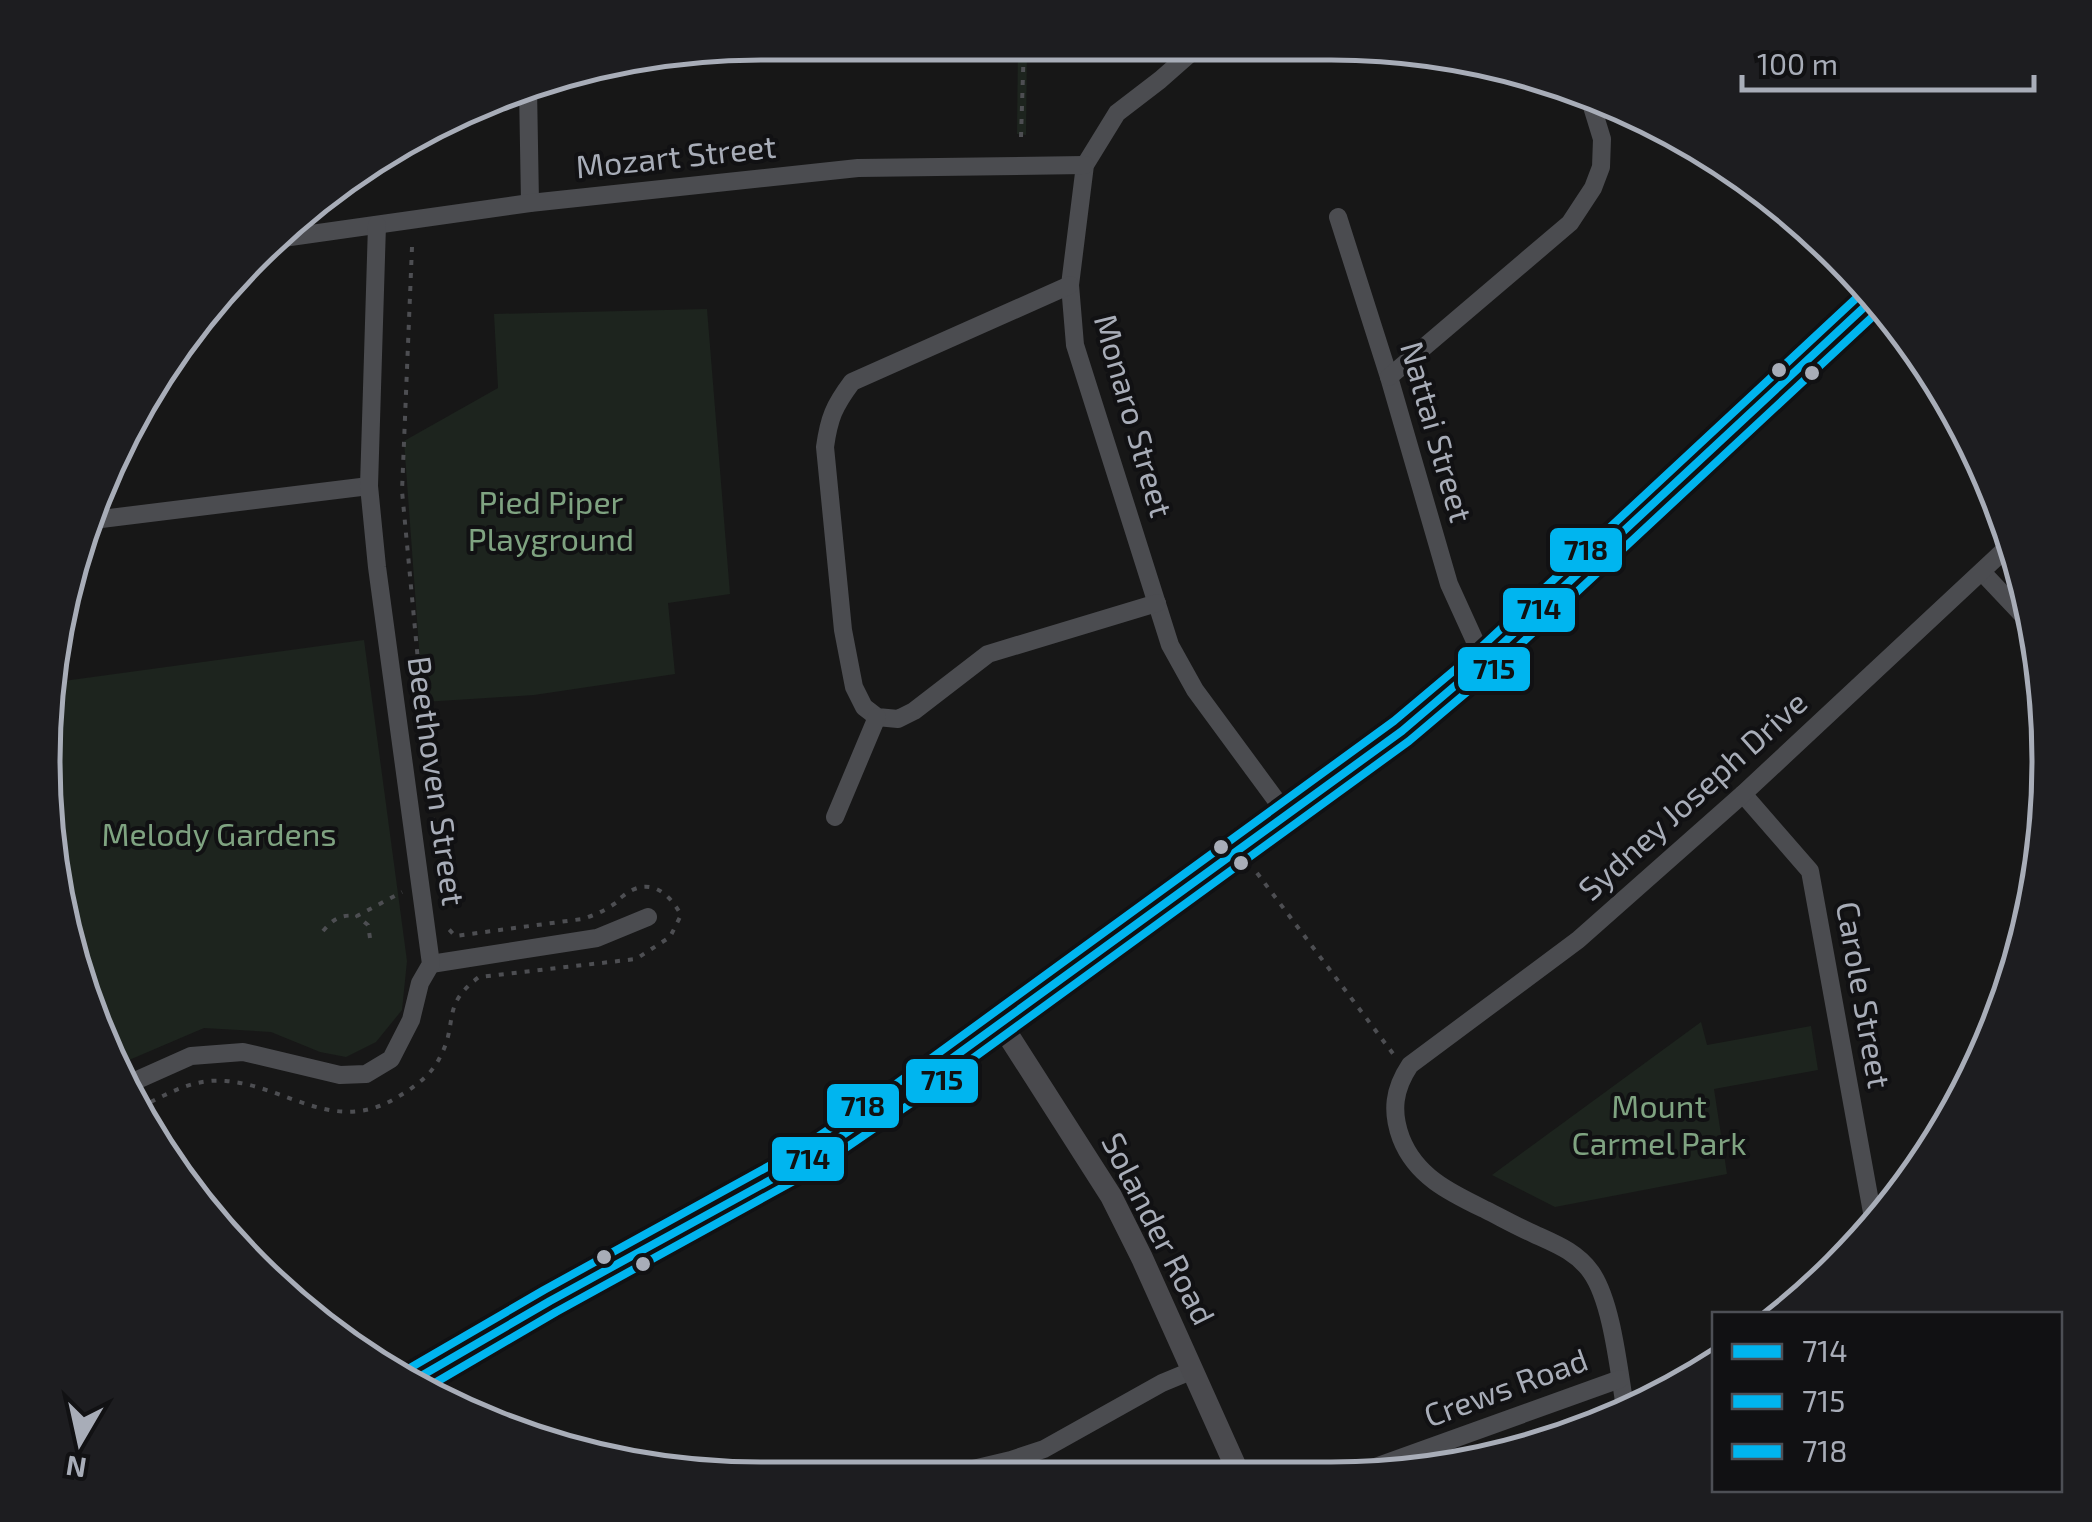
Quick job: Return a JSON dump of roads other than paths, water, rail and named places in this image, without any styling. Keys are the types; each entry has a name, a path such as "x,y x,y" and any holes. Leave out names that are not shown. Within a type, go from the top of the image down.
{"main road":[{"path":"423,1375 805,1161 1001,1024 1402,731 1484,661 1864,307"}],"street":[{"name":"Monaro Street","path":"1182,60 1117,113 1085,165 1070,285 1075,345 1170,644 1195,690 1287,815"},
{"path":"528,100 530,203"},
{"path":"1389,377 1570,223 1602,167 1602,139 1593,111"},
{"name":"Mozart Street","path":"297,236 530,203 858,168 1085,165"},
{"name":"Nattai Street","path":"1338,216 1449,584 1484,661"},
{"name":"Beethoven Street","path":"137,1081 191,1056 243,1052 340,1075 366,1074 392,1060 411,1020 420,983 431,964 368,486 377,224"},
{"path":"1070,285 852,382 836,403 828,421 825,447 843,630 854,687 864,708 877,718 898,719 988,654 1157,603"},
{"path":"103,519 368,486"},
{"name":"Sydney Joseph Drive","path":"1620,1379 1602,1291 1578,1257 1466,1200 1429,1178 1412,1160 1394,1111 1403,1075 1410,1065 1578,940 1743,794 2000,554"},
{"path":"1982,572 2014,606"},
{"path":"835,817 877,718"},
{"name":"Carole Street","path":"1743,794 1810,871 1871,1207"},
{"path":"431,964 597,938 648,917"},
{"name":"Solander Road","path":"1001,1024 1112,1196 1233,1462"},
{"path":"995,1462 1044,1449 1191,1371"},
{"path":"1620,1379 1623,1398"},
{"name":"Crews Road","path":"1401,1458 1620,1379"}],"park label":[{"name":"Pied Piper Playground","path":"551,522"},
{"name":"Melody Gardens","path":"219,835"},
{"name":"Mount Carmel Park","path":"1659,1126"}]}
